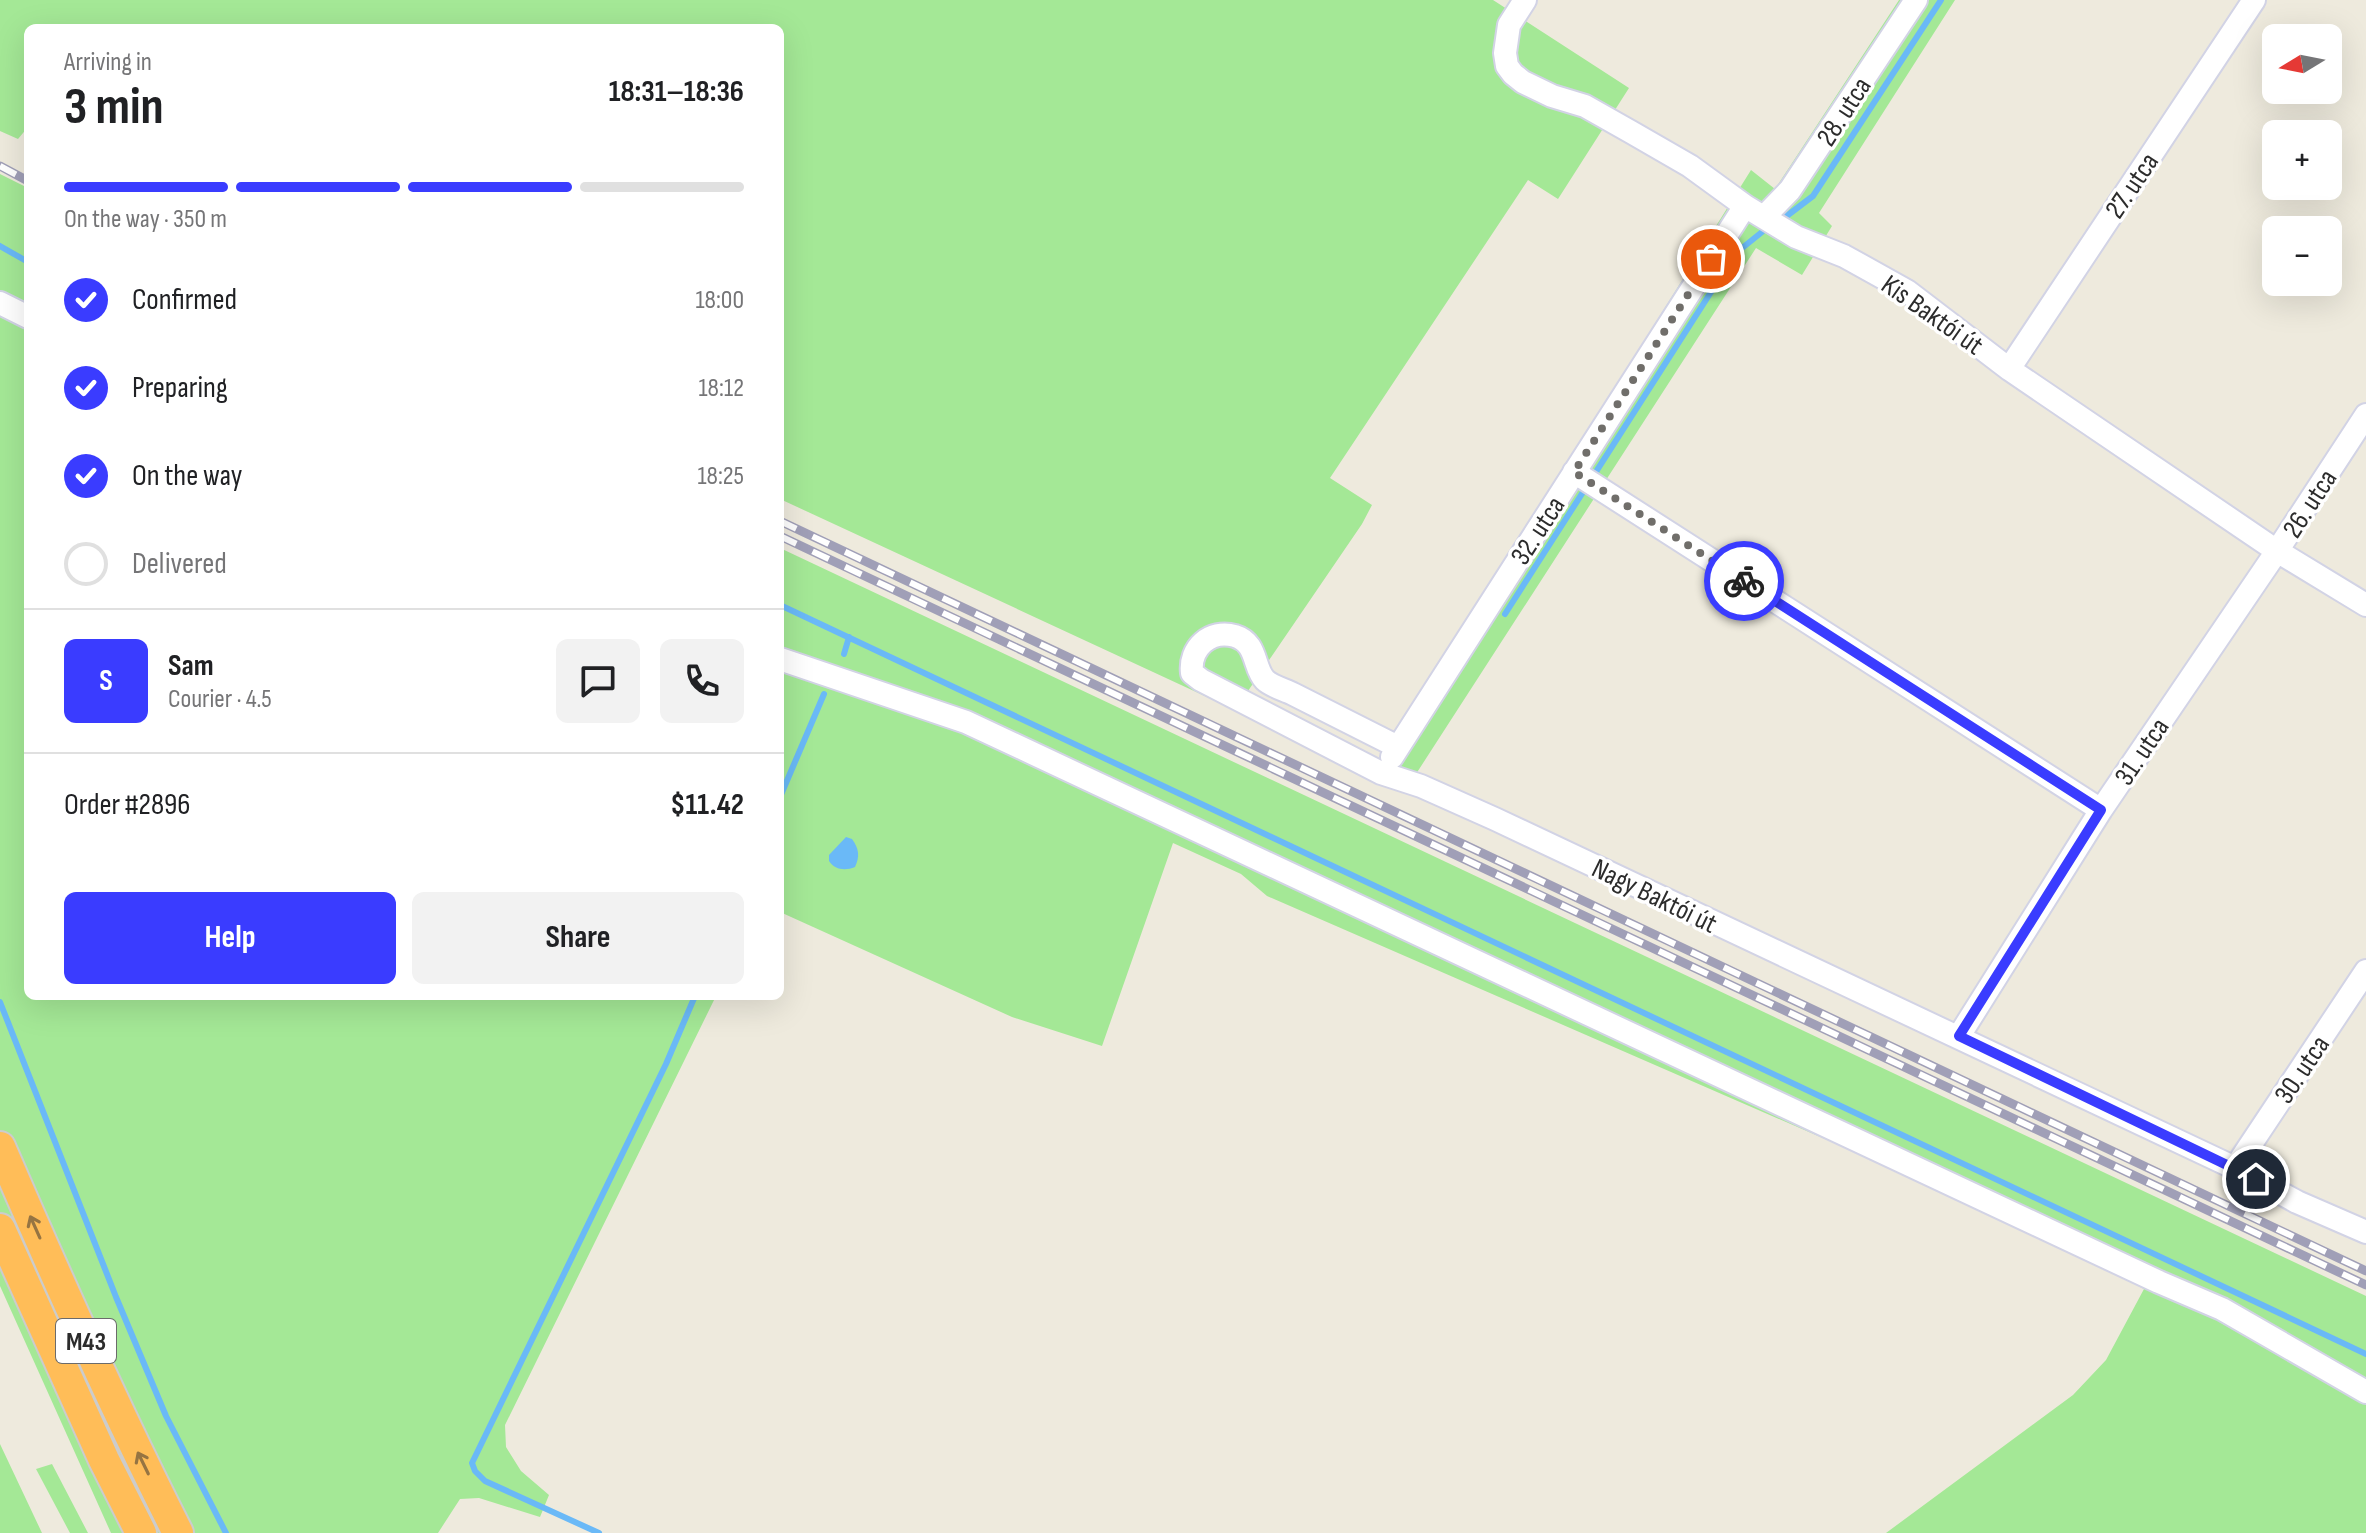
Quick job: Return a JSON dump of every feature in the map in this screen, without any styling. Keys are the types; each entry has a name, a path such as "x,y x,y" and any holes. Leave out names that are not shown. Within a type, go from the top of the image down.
{"highway":[{"name":"M43","path":"0,1147 98,1366 178,1533"},
{"name":"M43","path":"0,1229 104,1460 141,1533"}],"street":[{"name":"Kis Baktói út","path":"1525,0 1509,25 1505,40 1507,66 1523,82 1552,96 1585,106 1690,166 1796,237 1844,256 1907,291 2009,369 2277,551 2366,605"},
{"name":"28. utca","path":"1754,211 1790,190 1916,0"},
{"name":"27. utca","path":"2009,369 2254,0"},
{"name":"32. utca","path":"1381,773 1574,472 1754,211"},
{"path":"0,303 24,315"},
{"name":"26. utca","path":"2277,551 2366,415"},
{"path":"1574,472 2101,810"},
{"name":"31. utca","path":"1959,1036 2101,810 2277,551"},
{"name":"Nagy Baktói út","path":"1398,747 1265,680 1248,644 1239,637 1213,636 1192,655 1192,673 1201,680 1381,773 1421,786 1495,819 1959,1036 2235,1168 2297,1202 2366,1232"},
{"path":"784,660 966,722 2222,1309 2366,1392"},
{"name":"30. utca","path":"2235,1168 2366,971"}],"green space":[{"path":"0,0 1493,0 1629,88 1558,199 1528,180 1330,478 1372,505 1235,710 784,501 784,24 24,24 24,132 18,139 0,131"},
{"path":"1899,0 1955,0 1819,213 1832,226 1802,275 1756,248 1405,791 1373,775 1751,170 1775,189"},
{"path":"0,174 24,186 24,1000 714,1000 505,1425 506,1447 521,1471 549,1495 540,1517 479,1498 460,1499 438,1533 111,1533 0,1286"},
{"path":"784,550 2366,1296 2366,1533 1886,1533 2073,1395 2106,1360 2144,1289 2043,1234 1267,896 1241,874 1173,843 1102,1046 1012,1017 784,914"},
{"path":"0,1444 42,1533 0,1533"},
{"path":"52,1464 88,1533 70,1533 36,1469"}],"water":[{"path":"846,837 852,839 856,846 858,859 855,867 840,869 831,864 829,855"}],"waterway":[{"path":"1784,218 1813,196 1941,0"},
{"path":"1505,614 1736,253 1762,232"},
{"path":"0,246 24,260"},
{"path":"784,607 2366,1354"},
{"path":"844,654 849,637"},
{"path":"784,788 824,694"},
{"path":"599,1533 485,1481 472,1463 666,1064 693,1000"},
{"path":"0,1002 166,1416 226,1533"}],"railway":[{"path":"0,166 24,179"},
{"path":"784,523 2366,1271"},
{"path":"784,538 2366,1285"}],"way so far":[{"path":"1711,259 1574,472 1744,581"}],"route":[{"path":"1744,581 2101,810 1959,1036 2256,1179"}]}
